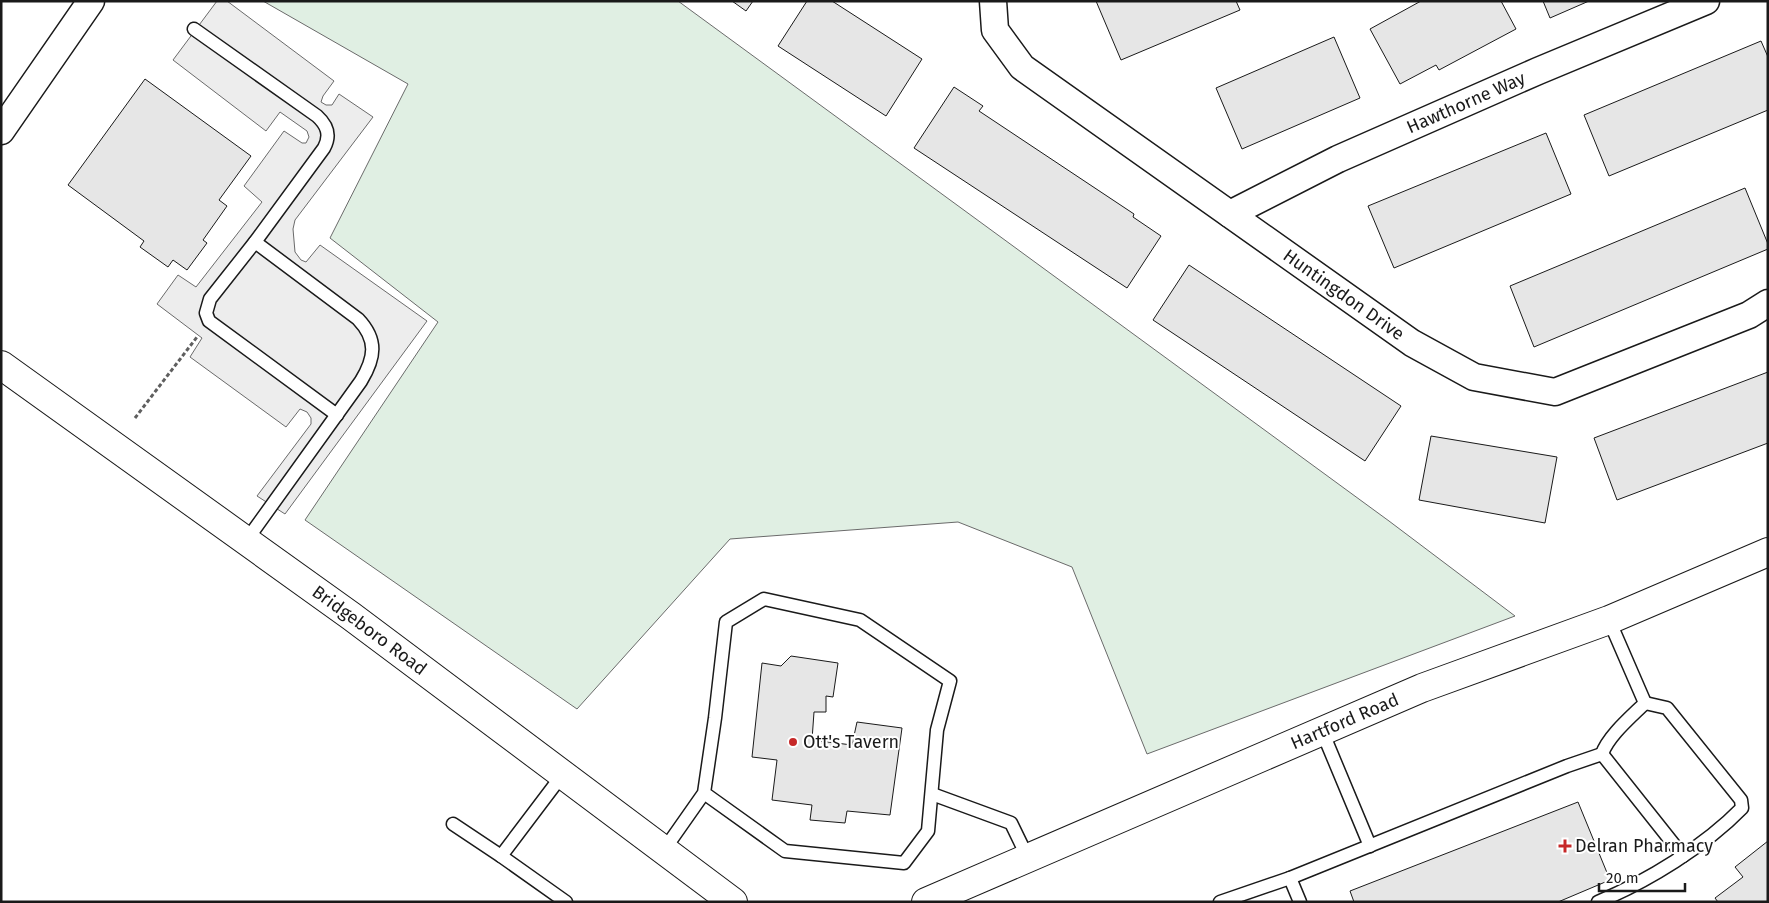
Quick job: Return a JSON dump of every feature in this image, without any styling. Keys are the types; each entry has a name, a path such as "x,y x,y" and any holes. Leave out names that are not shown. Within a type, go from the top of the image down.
{"main road":[{"name":"Bridgeboro Road","path":"1,365 351,616 733,902"},
{"name":"Hartford Road","path":"926,902 1422,688 1609,620 1768,552"},
{"path":"971,902 988,875"}],"street":[{"path":"1,131 91,1"},
{"name":"Huntingdon Drive","path":"993,1 995,30 1022,67 1412,342 1474,377 1555,392 1749,314 1768,303"},
{"name":"Hawthorne Way","path":"1230,214 1338,159 1538,71 1706,1"}],"lane":[{"path":"194,29 317,116 322,120 328,132 324,148 255,242 210,299 206,313 209,321 337,415"},
{"path":"246,541 368,370 373,347 367,328 358,319 255,242"},
{"path":"664,850 704,793 726,622 764,599 860,620 950,681 937,730 928,831 904,863 785,852 704,793"},
{"path":"1609,620 1645,703"},
{"path":"1602,754 1610,740 1645,703"},
{"path":"1598,902 1624,890 1683,856 1742,808 1742,800 1667,708 1645,703"},
{"path":"1322,731 1370,846"},
{"path":"1220,902 1290,878 1567,766 1602,754"},
{"path":"1602,754 1683,856"},
{"path":"501,856 563,774"},
{"path":"932,794 1011,823 1028,858"},
{"path":"453,824 566,902"},
{"path":"1290,878 1300,902"}],"path":[{"path":"135,418 209,321"}],"green space":[{"path":"263,1 678,1 1389,521 1515,616 1147,754 1072,567 958,522 730,539 577,709 305,520 438,322 330,238 408,84"}],"shaded area":[{"path":"217,1 227,1 334,81 321,102 326,105 332,105 339,94 373,117 295,220 293,229 295,252 301,260 306,262 320,245 427,321 285,514 257,496 311,424 311,418 307,412 300,409 286,427 190,357 202,338 157,304 178,275 196,287 262,202 244,186 284,131 302,143 306,143 309,137 307,131 280,112 266,131 173,60"}],"building":[{"path":"732,1 753,1 746,11"},
{"path":"807,1 832,1 922,59 886,116 778,46"},
{"path":"1096,1 1236,1 1240,10 1121,60"},
{"path":"1421,1 1501,1 1516,29 1439,70 1436,65 1400,84 1370,29"},
{"path":"1543,1 1589,1 1550,18"},
{"path":"1334,37 1360,98 1242,149 1216,88"},
{"path":"1761,41 1768,57 1768,110 1609,176 1584,115"},
{"path":"145,79 251,156 219,200 227,206 203,240 207,243 187,270 173,260 168,267 140,247 144,241 68,185"},
{"path":"954,87 983,106 979,111 1134,214 1133,217 1161,236 1127,288 914,148"},
{"path":"1546,133 1571,194 1394,268 1368,206"},
{"path":"1745,188 1768,244 1768,249 1534,347 1510,286"},
{"path":"1189,265 1401,406 1365,461 1153,320"},
{"path":"1768,372 1768,443 1617,500 1594,438"},
{"path":"1431,436 1557,457 1545,523 1419,500"},
{"name":"Ott's Tavern","path":"791,656 838,663 833,697 826,696 826,712 814,712 812,740 852,745 857,722 902,728 890,815 847,811 845,823 810,820 812,805 772,800 777,760 752,757 762,663 781,666"},
{"path":"1578,802 1610,880 1558,902 1354,902 1350,891"},
{"path":"1768,841 1768,902 1718,902 1715,898 1743,877 1735,867"}],"place":[{"name":"Ott's Tavern","path":"793,742"},
{"name":"Delran Pharmacy","path":"1565,846"}]}
